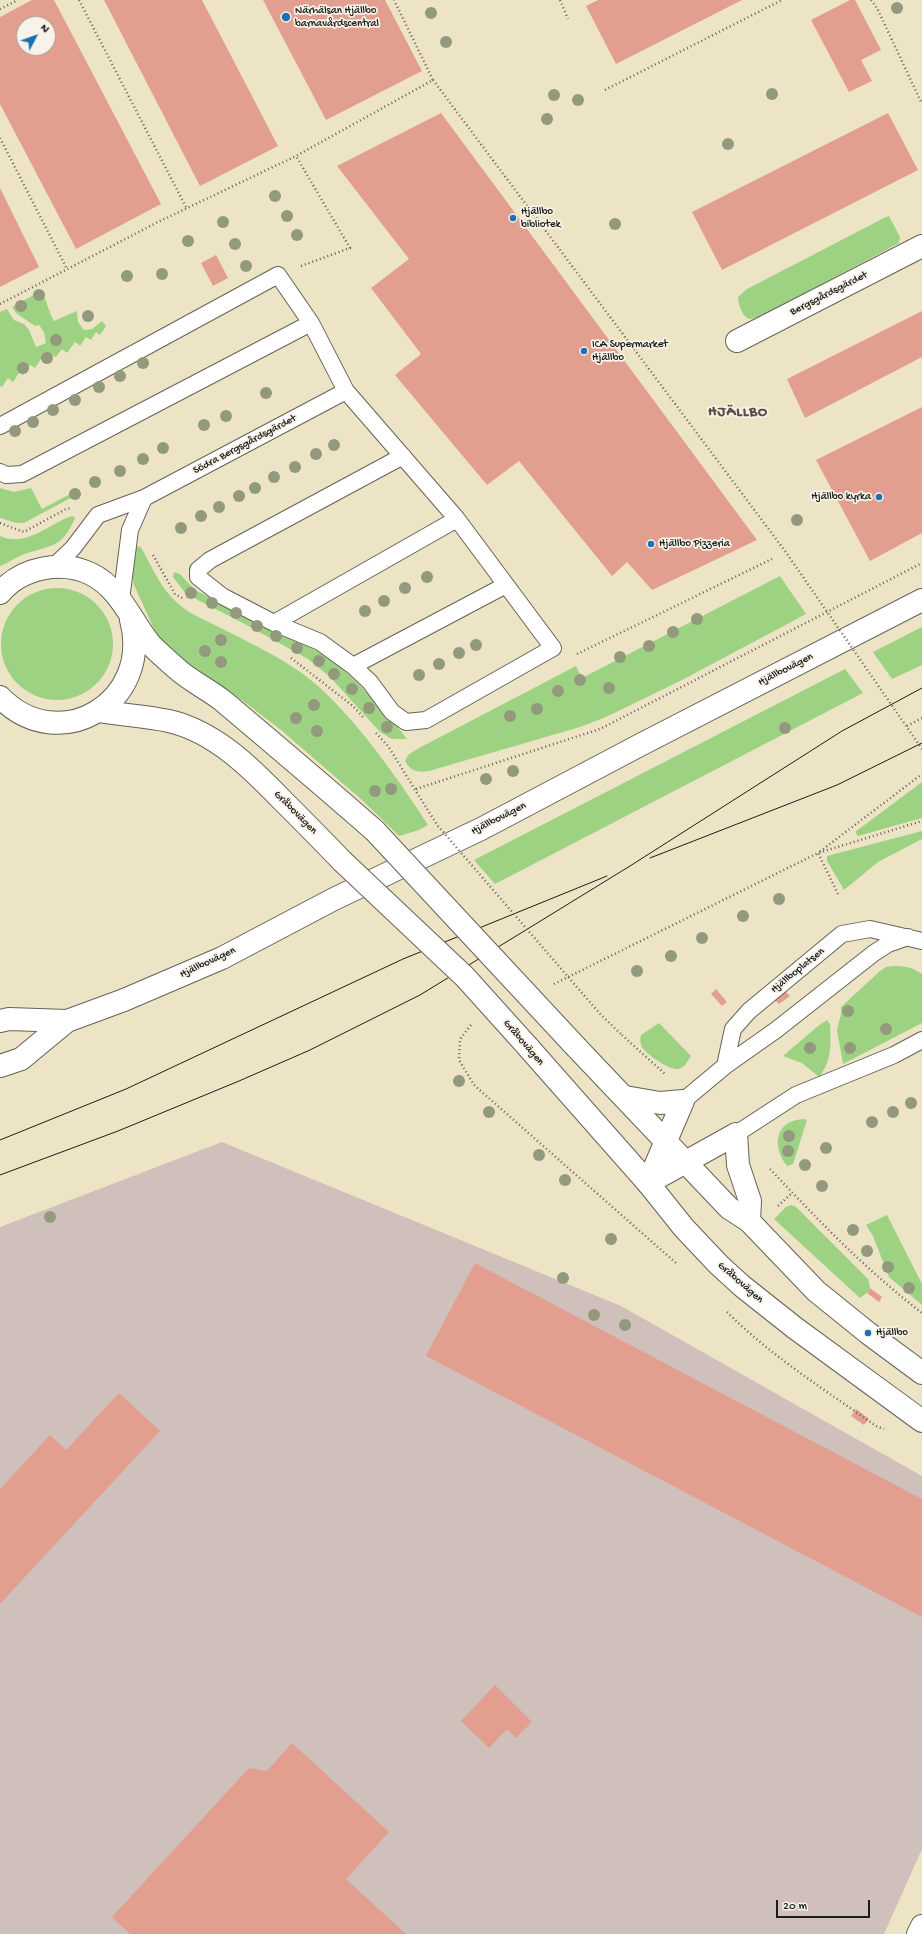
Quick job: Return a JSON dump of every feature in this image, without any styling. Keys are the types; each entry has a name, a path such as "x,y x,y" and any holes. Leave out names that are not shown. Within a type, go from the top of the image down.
{"main road":[{"name":"Bergsgårdsgärdet","path":"737,342 922,246"},
{"path":"2,589 19,577 35,570 53,567 73,568 91,574 108,585 152,646 178,670 216,695 296,761 375,831 577,1048 729,1208 749,1221 816,1291 868,1333 922,1373"},
{"name":"Hjällbovägen","path":"0,1066 21,1059 67,1021 124,1000 222,958 334,899 481,829 642,744 922,600"},
{"path":"0,697 9,706 25,716 44,722 63,722 82,719 99,711 111,702 123,687 132,670 135,651 135,633 125,608"},
{"name":"Gråbovägen","path":"99,711 125,716 169,721 201,733 222,746 252,769 342,861 465,977 648,1183 684,1228 719,1265 742,1286 801,1333 922,1421"},
{"name":"Hjällbovägen","path":"0,1021 8,1019 67,1021"},
{"path":"625,1097 660,1103 683,1101"},
{"name":"Hjällboplatsen","path":"648,1183 683,1101"},
{"path":"648,1183 736,1134 738,1165 750,1201 749,1221"},
{"path":"918,1934 922,1926"}],"lane":[{"path":"0,426 278,275 311,323 346,391 403,456 457,519 553,648 426,720 406,722 392,712 370,682 353,666 320,642 274,623 222,596 204,584 198,577 198,570 210,560 403,456"},
{"path":"0,472 6,475 22,474 311,323"},
{"name":"Södra Bergsgårdsgärdet","path":"53,567 73,548 98,515 144,498 346,391"},
{"path":"125,608 130,530 144,498"},
{"path":"274,623 457,519"},
{"path":"353,666 506,585"},
{"name":"Hjällboplatsen","path":"725,1066 733,1029 749,1011 842,934 870,929 915,939"},
{"name":"Hjällboplatsen","path":"683,1101 725,1066 776,1030 874,953 888,944 915,939"},
{"path":"736,1134 796,1095 894,1055 922,1040"}],"path":[{"path":"0,9 18,0"},
{"path":"79,0 187,208"},
{"path":"394,0 433,80 785,552 922,749"},
{"path":"560,0 568,19"},
{"path":"605,90 782,0"},
{"path":"871,0 877,8 922,104"},
{"path":"0,304 187,208 296,156 433,80"},
{"path":"0,138 67,269"},
{"path":"278,275 350,248 296,156"},
{"path":"572,656 772,559"},
{"path":"416,789 600,729 922,562"},
{"path":"907,726 922,718"},
{"path":"388,746 395,743"},
{"path":"838,894 818,853 922,774"},
{"path":"427,809 438,826 552,960 601,1015 622,1035"}],"shaded area":[{"path":"222,1142 621,1306 922,1476 922,1849 884,1934 0,1934 0,1227"}],"green space":[{"path":"889,216 900,237 899,243 760,317 750,319 745,316 740,307 738,297 747,289"},
{"path":"41,291 54,321 77,311 78,322 84,330 92,329 102,321 106,326 100,335 96,332 91,340 86,337 80,346 75,342 67,353 62,349 56,357 52,355 47,363 41,359 35,368 30,365 23,375 19,373 13,382 8,378 2,387 0,386 0,312 7,309 14,320 24,324 29,330 36,347 46,343 44,332 39,325 35,326 16,313 12,307"},
{"path":"0,488 14,492 31,488 42,509 76,491 78,494 24,523 16,523 0,518"},
{"path":"72,516 75,518 70,528 60,541 48,547 22,555 0,566 0,536 10,539 28,537"},
{"path":"139,546 161,584 180,605 189,612 290,665 329,696 355,724 377,752 428,825 419,830 399,836 362,800 281,730 243,701 181,661 155,631 134,585 132,574 135,549"},
{"path":"174,572 180,574 195,590 327,656 370,695 407,739 392,739 380,732 330,677 308,659 186,594 173,577"},
{"path":"780,576 806,614 684,679 606,717 580,727 429,771 421,772 412,769 405,761 408,755 419,748 576,666 582,678"},
{"path":"57,588 79,592 97,604 109,622 113,644 109,666 97,684 79,696 57,700 35,696 17,684 5,666 1,644 5,622 17,604 35,592"},
{"path":"922,627 922,665 892,679 873,652"},
{"path":"845,669 863,693 495,884 474,860"},
{"path":"922,782 922,818 858,836 855,832"},
{"path":"922,831 922,839 878,862 844,890 827,861 827,856"},
{"path":"886,967 908,967 922,974 922,1023 843,1064 837,1030 841,1007 880,971"},
{"path":"827,1020 830,1024 830,1052 826,1065 819,1077 802,1063 783,1056"},
{"path":"659,1023 691,1056 686,1064 679,1069 664,1065 653,1058 642,1047 640,1041 641,1035"},
{"path":"803,1119 807,1120 793,1164 787,1166 779,1151 778,1136 786,1125 793,1121"},
{"path":"791,1205 796,1207 868,1279 870,1286 868,1292 860,1298 774,1219 786,1207"},
{"path":"887,1215 922,1284 922,1305 889,1277 873,1236 866,1225"}],"building":[{"path":"32,0 54,0 161,204 76,249 0,104 0,17"},
{"path":"104,0 202,0 278,146 200,186"},
{"path":"263,0 385,0 422,71 326,120"},
{"path":"598,0 742,0 616,64 586,6"},
{"path":"850,0 855,0 881,50 861,60 872,81 849,92 811,20"},
{"path":"441,113 757,540 652,590 627,562 612,576 519,461 487,485 395,375 421,354 371,288 409,259 337,166"},
{"path":"888,113 918,170 722,270 692,212"},
{"path":"0,188 39,267 0,287"},
{"path":"216,255 228,278 213,286 201,263"},
{"path":"922,311 922,357 805,418 787,379"},
{"name":"Hjällbo kyrka","path":"922,407 922,533 870,561 816,460"},
{"path":"716,989 727,1002 722,1006 711,994"},
{"path":"785,991 790,996 779,1004 775,1000"},
{"path":"475,1263 922,1499 922,1617 426,1356"},
{"path":"870,1288 882,1297 879,1302 867,1293"},
{"path":"119,1393 160,1431 0,1604 0,1489 50,1435 66,1450"},
{"path":"856,1409 869,1419 864,1425 851,1416"},
{"path":"495,1685 532,1722 516,1738 507,1729 489,1748 461,1721"},
{"path":"292,1743 389,1832 346,1879 406,1934 130,1934 112,1917 249,1768 267,1771"}],"tram line":[{"path":"0,1175 118,1131 239,1081 310,1050 420,995 630,866 842,731 922,688"},
{"path":"650,858 837,785 922,743"},
{"path":"0,1140 126,1089 403,959 607,876"}],"place":[{"name":"Närhälsan Hjällbo barnavårdscentral","path":"286,17"},
{"name":"Hjällbo bibliotek","path":"513,218"},
{"name":"ICA Supermarket Hjällbo","path":"584,351"},
{"name":"Hjällbo kyrka","path":"879,497"},
{"name":"Hjällbo Pizzeria","path":"651,544"},
{"name":"Hjällbo","path":"868,1333"}],"district":[{"name":"HJÄLLBO","path":"738,413"}]}
